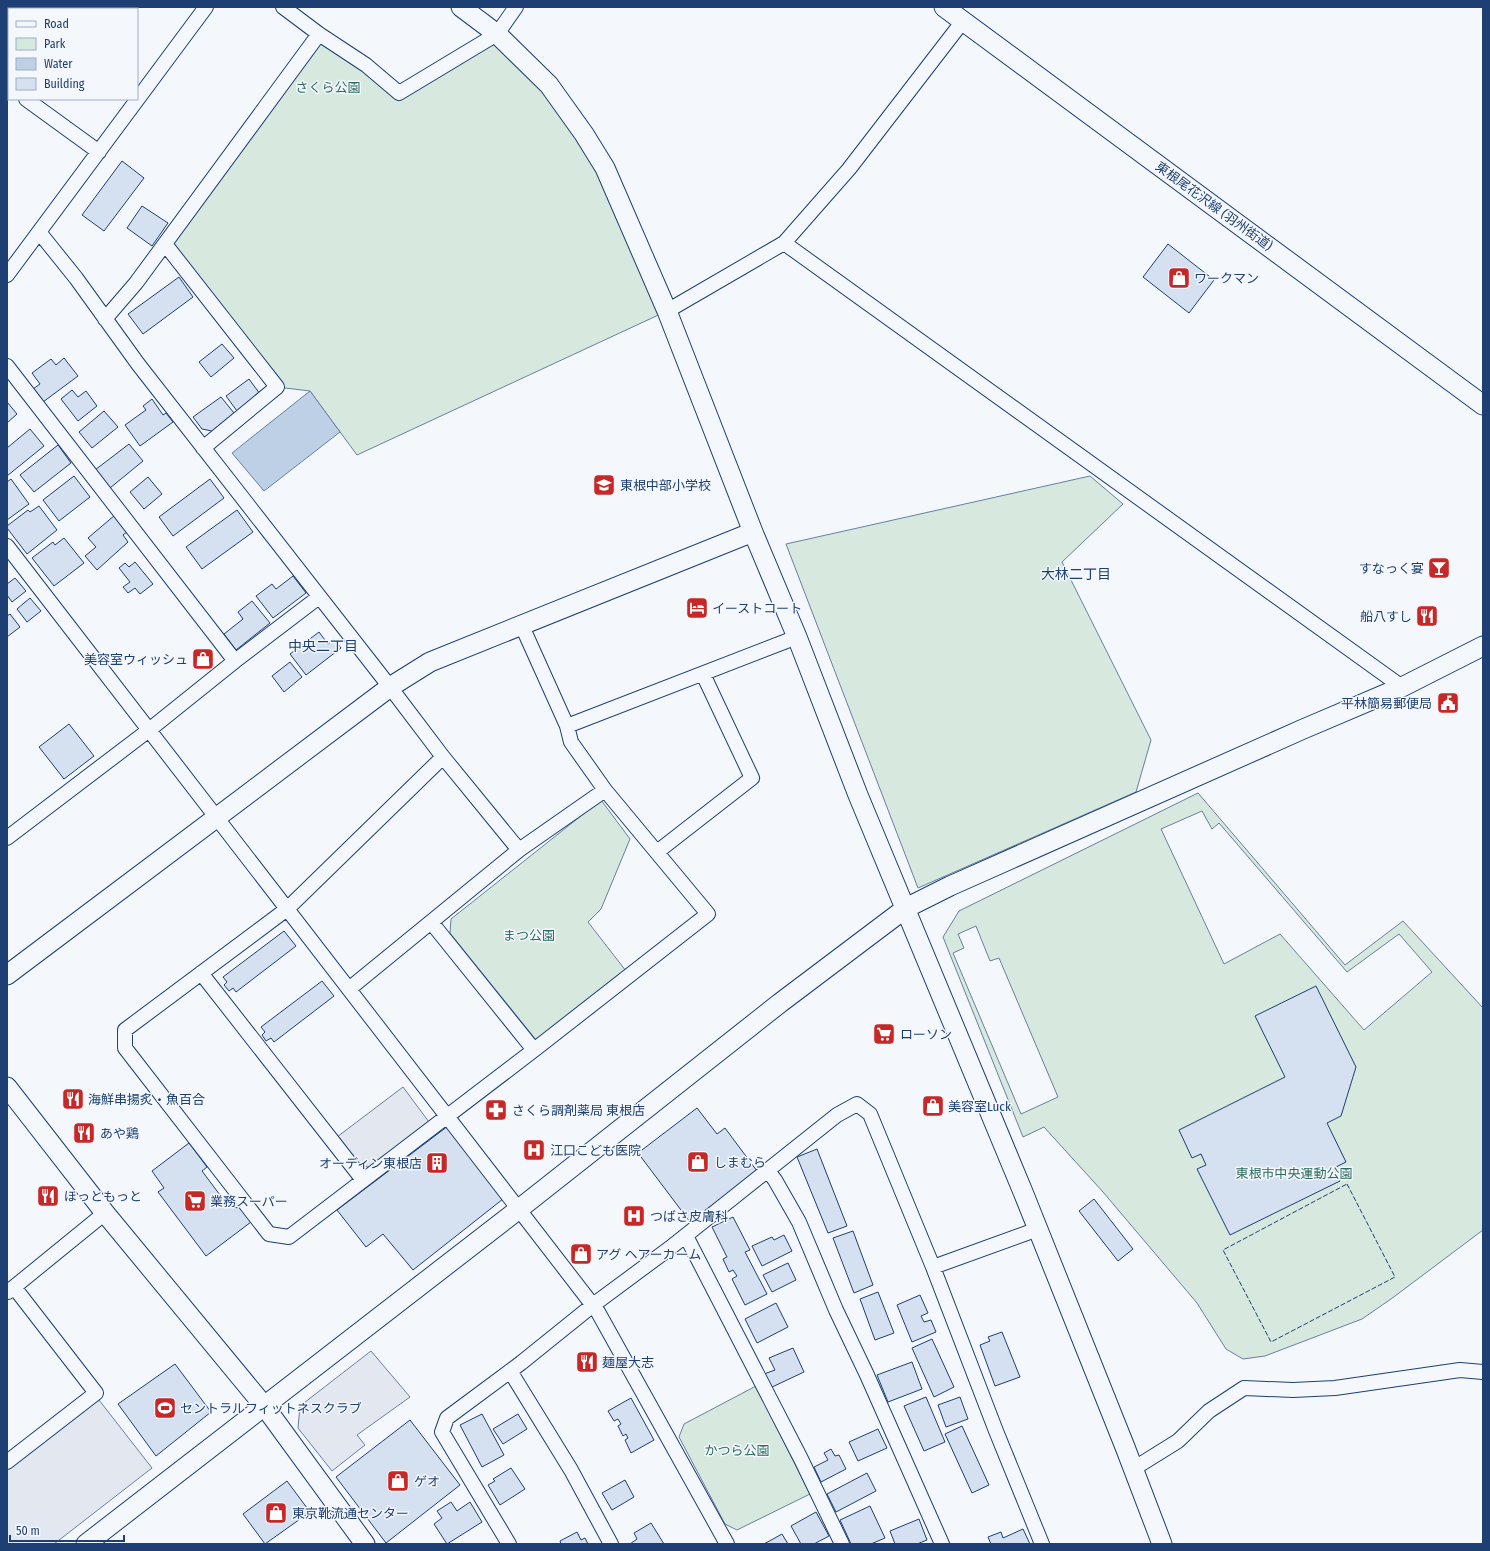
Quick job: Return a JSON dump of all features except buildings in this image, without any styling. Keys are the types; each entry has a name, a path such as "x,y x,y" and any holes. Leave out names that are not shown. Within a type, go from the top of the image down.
{"street":[{"path":"138,99 206,7"},
{"path":"283,7 319,34 366,65 400,93 497,34 516,7"},
{"path":"461,7 497,34 549,85 584,134 605,168 667,311 753,532 797,637 858,795 1038,1229 1162,1544"},
{"name":"東根尾花沢線 (羽州街道)","path":"944,7 1483,405"},
{"path":"667,311 784,242 849,169 964,21"},
{"path":"105,319 136,283 319,34"},
{"path":"27,100 99,152"},
{"path":"7,275 137,100"},
{"path":"39,232 76,278 138,364 390,687 442,758 519,850"},
{"path":"784,242 1402,687"},
{"path":"165,244 277,387 203,448"},
{"path":"7,366 234,661"},
{"path":"7,975 390,687 430,662 753,532"},
{"path":"7,546 593,1305 727,1544"},
{"path":"7,838 149,730 234,661 319,596"},
{"path":"442,758 287,909 125,1030 125,1048 269,1234 289,1237 534,1050 708,914 606,790 571,742 567,726 522,626"},
{"path":"567,726 797,637"},
{"path":"86,1544 519,1209 780,1003 906,908 950,886 1301,730 1402,687 1483,646"},
{"path":"657,852 752,778 703,674"},
{"path":"349,989 519,850 606,790"},
{"path":"431,922 534,1050"},
{"path":"201,973 363,1180"},
{"path":"7,1087 105,1213 265,1407 365,1544"},
{"path":"509,1544 442,1432 447,1418 510,1371 593,1305 686,1236 837,1115 857,1104 870,1114 933,1267 996,1431 1042,1544"},
{"path":"768,1171 775,1180 799,1222 836,1310 867,1375 942,1544"},
{"path":"7,1462 96,1393 11,1290 105,1213"},
{"path":"933,1267 1038,1229"},
{"path":"686,1236 801,1459 842,1544"},
{"path":"1133,1469 1178,1441 1209,1411 1244,1388 1293,1390 1335,1388 1460,1370 1483,1372"},
{"path":"510,1371 571,1470 611,1544"}],"green space":[{"name":"さくら公園","path":"319,34 400,93 497,34 584,134 667,311 357,455 310,391 277,387 165,244"},
{"path":"1090,476 1123,504 1062,562 1151,740 1136,792 918,888 786,544"},
{"name":"東根市中央運動公園","path":"1198,793 1345,965 1403,921 1483,1008 1483,1230 1362,1319 1265,1356 1243,1359 1226,1349 1197,1303 1103,1192 1044,1127 1023,1137 943,937 959,911","holes":["1202,811 1212,829 1219,823 1347,972 1399,934 1432,972 1364,1030 1280,934 1224,964 1161,829","976,926 990,961 999,958 1058,1097 1021,1114 953,953 964,948 958,934"]},
{"name":"まつ公園","path":"601,800 630,839 601,909 588,922 626,971 537,1041 450,933 451,919"},
{"name":"かつら公園","path":"756,1386 810,1494 737,1530 725,1524 679,1437 684,1424"}],"shaded area":[{"path":"403,1087 429,1122 371,1167 359,1166 337,1137"},
{"path":"371,1351 410,1397 357,1435 365,1445 332,1471 298,1428 300,1406"},
{"path":"92,1400 99,1400 152,1468 54,1544 7,1544 7,1468"}],"water":[{"path":"310,391 340,432 264,491 232,453"}],"fence":[{"path":"1347,1184 1395,1277 1271,1342 1223,1250 1347,1184"}],"place":[{"name":"ワークマン","path":"1179,278"},
{"name":"東根中部小学校","path":"604,485"},
{"name":"すなっく宴","path":"1439,568"},
{"name":"イーストコート","path":"697,608"},
{"name":"船八すし","path":"1427,616"},
{"name":"美容室ウィッシュ","path":"203,659"},
{"name":"平林簡易郵便局","path":"1448,703"},
{"name":"ローソン","path":"884,1034"},
{"name":"海鮮串揚炙・魚百合","path":"73,1099"},
{"name":"美容室Luck","path":"933,1106"},
{"name":"さくら調剤薬局 東根店","path":"496,1110"},
{"name":"あや鶏","path":"84,1133"},
{"name":"江口こども医院","path":"534,1150"},
{"name":"しまむら","path":"698,1162"},
{"name":"オーディン東根店","path":"437,1163"},
{"name":"ほっともっと","path":"48,1196"},
{"name":"業務スーパー","path":"195,1201"},
{"name":"つばさ皮膚科","path":"634,1216"},
{"name":"アグ ヘアーカーム","path":"581,1254"},
{"name":"麺屋大志","path":"587,1362"},
{"name":"セントラルフィットネスクラブ","path":"165,1408"},
{"name":"ゲオ","path":"398,1481"},
{"name":"東京靴流通センター","path":"276,1513"}],"district":[{"name":"大林二丁目","path":"1076,574"},
{"name":"中央二丁目","path":"323,646"}]}
